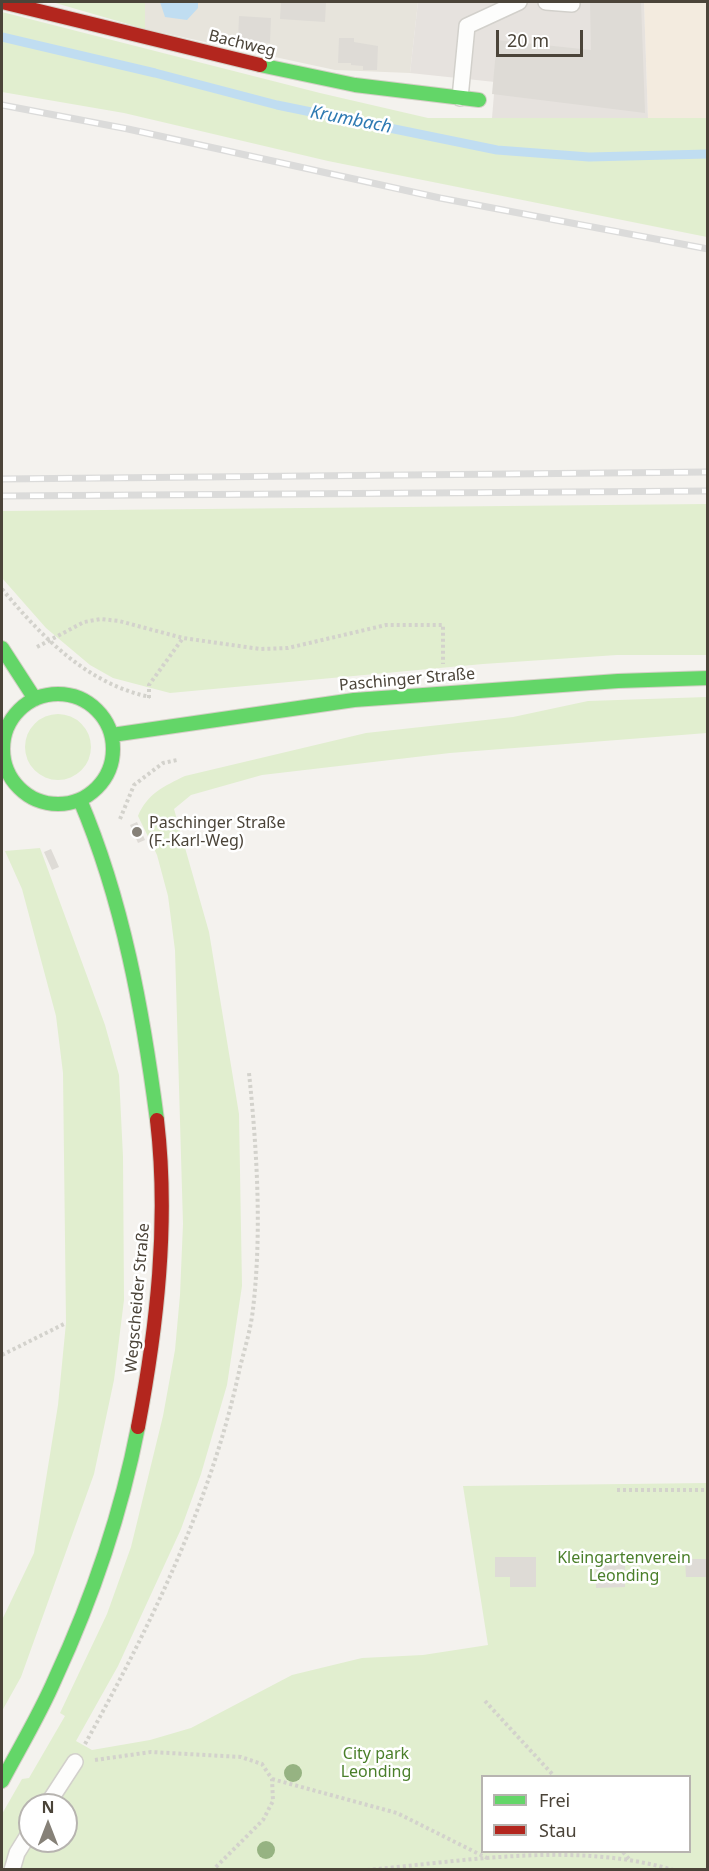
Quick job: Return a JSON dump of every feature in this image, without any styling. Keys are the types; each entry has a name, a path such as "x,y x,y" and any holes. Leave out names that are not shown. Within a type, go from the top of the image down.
{"street":[{"name":"Bachweg","path":"2,2 286,71 355,85 479,100"},
{"path":"2,648 34,699"},
{"name":"Paschinger Straße","path":"112,735 354,700 618,681 708,678"},
{"path":"52,694 73,696 90,704 105,719 112,735 114,756 108,773 95,791 80,800 57,805 38,801 21,791 9,776 3,763 6,729 23,706 34,699 52,694"},
{"name":"Wegscheider Straße","path":"2,1781 58,1676 78,1631 114,1532 139,1432 154,1341 159,1290 162,1250 160,1151 148,1039 137,976 96,839 80,800"}],"lane":[{"path":"460,98 467,26 519,2"},
{"path":"546,2 572,4"},
{"path":"55,1793 75,1762"},
{"path":"12,1869 18,1850"}],"path":[{"path":"2,589 38,633 88,673 108,684 149,697 149,685 183,638"},
{"path":"49,640 84,622 101,619 183,638 260,649 288,648 386,624 443,625 443,674"},
{"path":"123,817 134,785 163,763"},
{"path":"75,1762 126,1671 165,1586 210,1476 235,1394 253,1310 256,1137 249,1073"},
{"path":"2,1355 66,1323"},
{"path":"617,1490 708,1491"},
{"path":"485,1701 553,1775"},
{"path":"75,1762 151,1752 241,1757 262,1764 272,1779 273,1801 263,1820 213,1869"},
{"path":"272,1779 398,1813 488,1858"},
{"path":"625,1853 630,1859"},
{"path":"367,1869 520,1855 630,1859 673,1869"}],"shaded area":[{"path":"145,2 418,2 410,73 335,70 145,29"},
{"path":"418,2 644,2 648,120 492,118 495,82 410,73"},
{"path":"644,2 707,2 707,118 648,120"}],"green space":[{"path":"52,2 145,2 145,29"},
{"path":"2,12 320,93 428,118 707,118 707,237 328,161 124,113 2,92"},
{"path":"707,504 707,655 617,655 483,664 170,693 113,678 90,665 46,628 2,578 2,511"},
{"path":"707,697 707,733 450,753 262,775 191,795 174,809 209,932 239,1114 242,1286 227,1385 201,1474 181,1529 118,1666 76,1741 92,1750 150,1740 191,1728 292,1675 362,1658 423,1655 488,1645 463,1486 707,1483 707,1869 2,1870 2,1814 22,1779 29,1778 65,1716 60,1713 107,1614 131,1547 163,1416 175,1350 183,1224 175,950 168,896 157,855 138,816 151,796 185,776 366,733 513,717 588,701"},
{"path":"58,714 71,716 81,724 89,734 91,747 89,760 81,770 71,778 58,780 45,778 35,770 27,760 25,747 27,734 35,724 45,716"},
{"path":"40,848 105,1025 119,1075 123,1157 124,1300 114,1380 94,1474 21,1677 2,1711 2,1620 34,1553 58,1405 66,1323 63,1073 56,1016 22,889 5,851"}],"water":[{"path":"160,2 198,2 198,8 187,20 165,17"}],"building":[{"path":"281,2 326,2 325,22 280,19"},
{"path":"590,2 641,2 645,113 492,94 497,40 591,50"},
{"path":"239,16 271,18 270,43 238,41"},
{"path":"339,38 354,38 354,42 378,46 377,70 363,70 363,66 338,63"},
{"name":"Paschinger Straße (F.-Karl-Weg)","path":"137,822 145,840 138,843 130,825"},
{"path":"51,849 59,867 52,870 44,852"},
{"path":"495,1557 536,1557 536,1587 510,1587 510,1577 495,1577"},
{"path":"625,1557 625,1587 596,1588 596,1558"},
{"path":"685,1559 708,1559 708,1577 686,1577"}],"waterway":[{"name":"Krumbach","path":"2,37 277,105 497,150 589,157 708,154"}],"railway":[{"path":"2,105 128,129 440,198 708,249"},
{"path":"2,479 708,472"},
{"path":"2,496 708,491"}],"traffic: fast":[{"path":"260,65 355,85 479,100"},
{"path":"2,648 35,699"},
{"path":"112,735 354,700 618,681 708,678"},
{"path":"58,694 79,698 97,710 109,728 113,749 109,770 97,788 79,800 58,804 37,800 19,788 7,770 3,749 7,728 19,710 37,698 58,694"},
{"path":"80,800 95,838 120,917 138,998 157,1120"},
{"path":"2,1781 43,1705 93,1587 114,1524 138,1427"}],"traffic: jam":[{"path":"2,2 260,65"},
{"path":"138,1427 151,1351 159,1274 162,1197 157,1120"}],"place":[{"name":"Paschinger Straße (F.-Karl-Weg)","path":"137,832"}],"park label":[{"name":"Kleingartenverein Leonding","path":"624,1567"},
{"name":"City park Leonding","path":"376,1763"}]}
